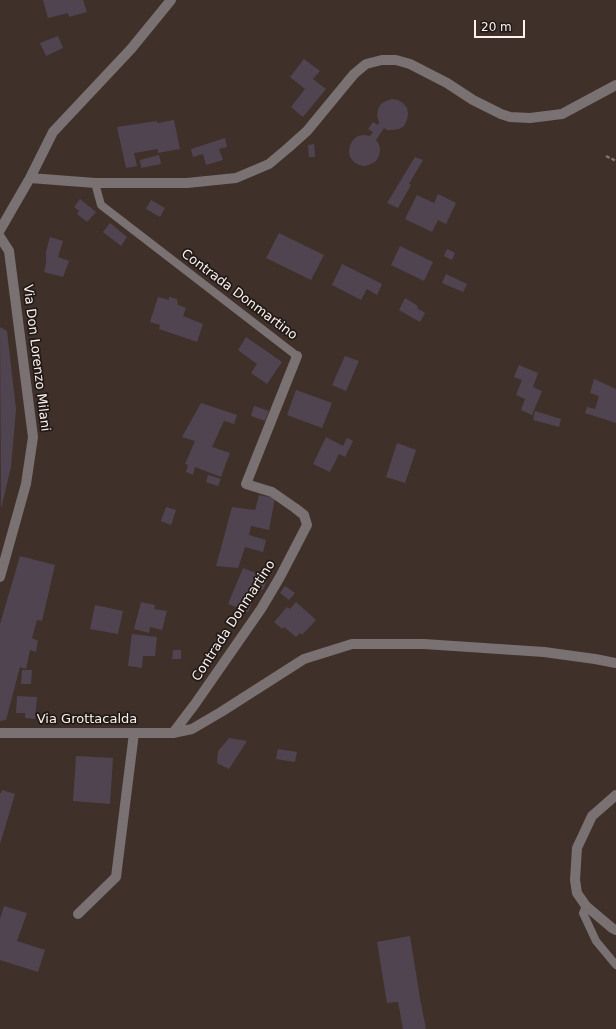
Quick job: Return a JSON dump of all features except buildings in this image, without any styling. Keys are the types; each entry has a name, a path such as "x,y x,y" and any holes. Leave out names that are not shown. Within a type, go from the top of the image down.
{"street":[{"path":"0,230 30,178 53,132 131,49 171,0"},
{"path":"30,178 95,183 187,183 236,178 269,164 307,131 354,74 366,64 382,60 396,60 410,64 447,83 473,100 510,117 530,118 562,114 616,85"},
{"name":"Via Don Lorenzo Milani","path":"0,237 9,251 33,437 26,484 0,577"},
{"name":"Contrada Donmartino","path":"174,733 261,609 280,577 307,525 304,515 272,492 246,484 297,356"},
{"name":"Via Grottacalda","path":"0,733 174,733 192,729 304,659 352,644 424,644 536,651 616,663"},
{"path":"78,914 116,877 134,733"},
{"path":"616,795 592,816 577,848 575,880 577,893 586,906 616,930"}],"lane":[{"name":"Contrada Donmartino","path":"95,183 101,205 297,356"},
{"path":"586,906 583,913 596,941 616,965"}],"path":[{"path":"606,156 616,161"}]}
